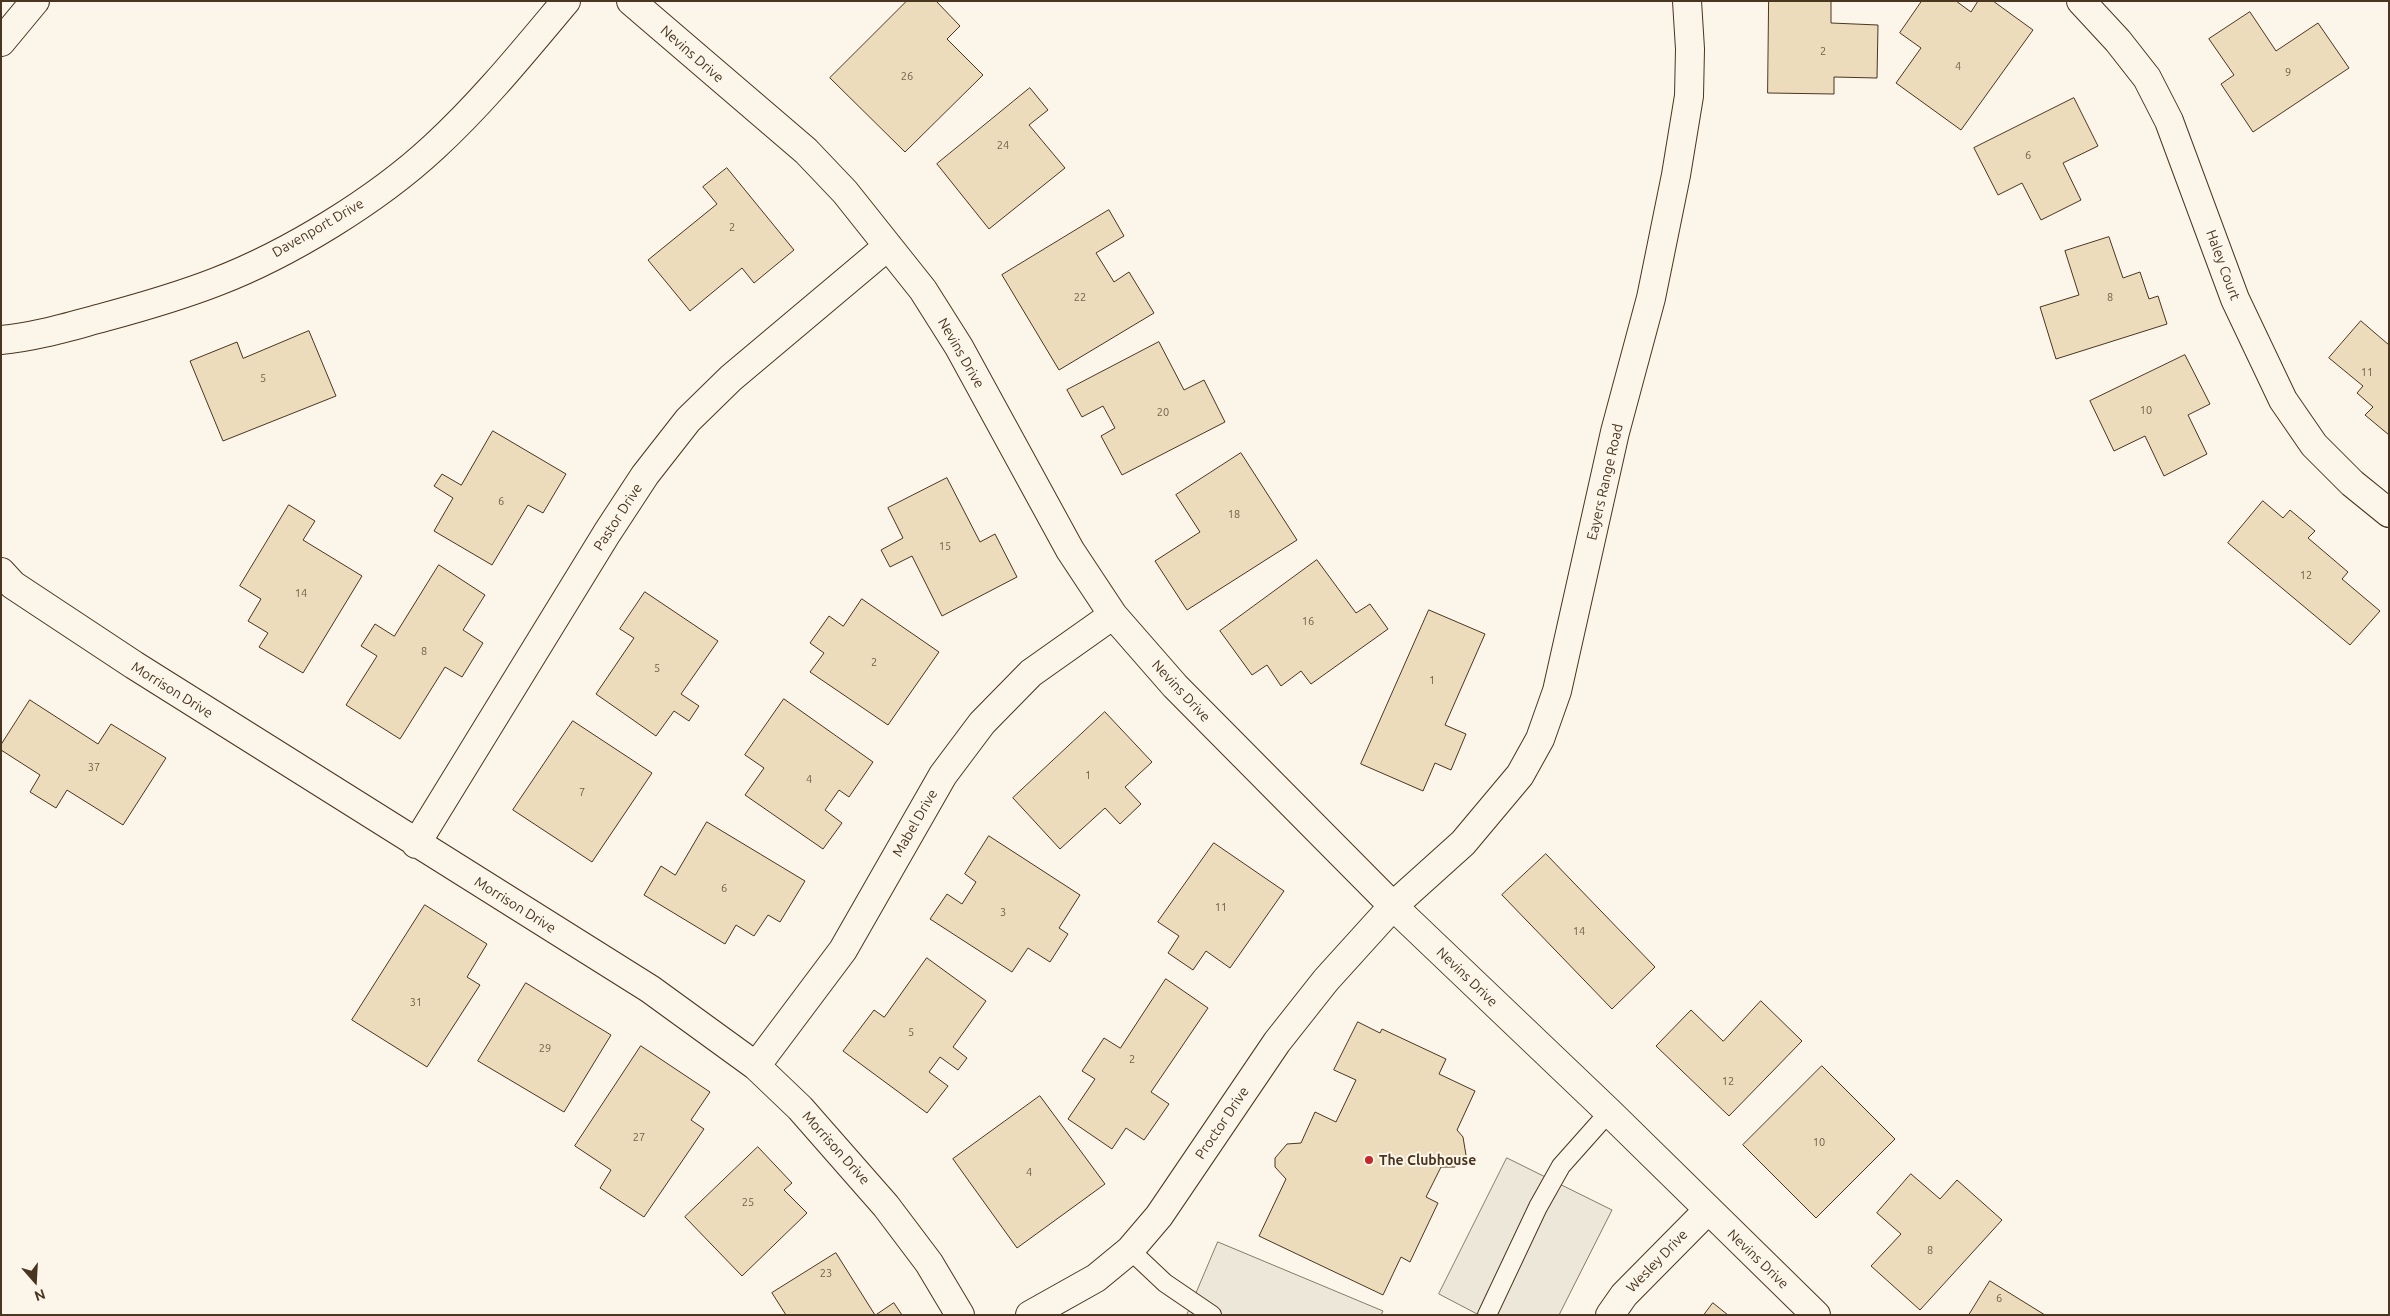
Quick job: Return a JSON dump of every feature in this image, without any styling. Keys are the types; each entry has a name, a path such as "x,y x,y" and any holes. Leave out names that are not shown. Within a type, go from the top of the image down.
{"street":[{"path":"1,42 35,1"},
{"name":"Davenport Drive","path":"12,339 157,303 218,282 266,259 341,218 402,174 434,148 489,91 566,1"},
{"name":"Nevins Drive","path":"631,1 806,152 846,192 923,290 959,347 1070,550 1114,615 1175,686 1393,906 1609,1112 1816,1315"},
{"name":"Eayers Range Road","path":"1393,906 1463,843 1520,775 1540,739 1557,691 1616,432 1651,298 1682,143 1689,96 1690,49 1687,1"},
{"name":"Haley Court","path":"2081,1 2118,41 2146,78 2169,121 2235,300 2283,400 2314,445 2352,483 2389,513"},
{"name":"Pastor Drive","path":"416,844 607,533 645,475 688,420 731,378 888,246"},
{"name":"Morrison Drive","path":"1,572 13,585 134,666 650,989 756,1066 806,1114 886,1206 929,1264 960,1315"},
{"name":"Mabel Drive","path":"756,1066 843,950 938,783 982,723 1031,673 1114,615"},
{"name":"Proctor Drive","path":"1030,1315 1096,1278 1130,1250 1159,1216 1277,1042 1326,980 1393,906"},
{"name":"Wesley Drive","path":"1610,1315 1624,1295 1708,1210"}],"lane":[{"path":"1487,1315 1538,1207 1561,1166 1609,1112"},
{"path":"1130,1250 1165,1283 1212,1315"}],"shaded area":[{"path":"1507,1158 1612,1210 1559,1315 1479,1315 1439,1294"},
{"path":"1218,1242 1383,1311 1381,1315 1187,1315"}],"building":[{"path":"907,1 936,1 960,26 947,39 983,75 905,152 830,78"},
{"path":"1769,1 1831,1 1831,23 1878,25 1877,78 1834,77 1834,94 1768,93"},
{"path":"1922,1 1956,1 1971,12 1978,1 1993,1 2033,30 1961,130 1896,83 1921,48 1900,33"},
{"path":"2250,12 2276,51 2318,23 2349,68 2253,132 2221,84 2234,75 2209,39"},
{"path":"1030,88 1048,110 1029,125 1065,168 989,229 937,164"},
{"path":"2074,98 2098,146 2063,163 2081,200 2041,220 2022,183 1998,195 1974,148"},
{"path":"727,168 794,250 754,283 742,268 690,311 648,260 717,204 703,187"},
{"path":"1109,210 1124,236 1096,253 1114,282 1129,272 1154,313 1059,370 1002,275"},
{"path":"2109,237 2123,278 2140,272 2149,299 2158,296 2167,324 2056,359 2040,307 2079,295 2065,251"},
{"path":"2361,321 2389,345 2389,435 2365,415 2373,407 2357,393 2363,386 2329,358"},
{"path":"309,331 336,396 223,441 190,361 237,342 243,358"},
{"path":"1159,342 1184,390 1204,380 1225,422 1122,475 1101,436 1115,428 1103,406 1082,417 1067,390"},
{"path":"2185,355 2210,404 2188,415 2207,454 2164,476 2145,436 2114,451 2090,401"},
{"path":"493,431 566,474 543,513 528,505 492,565 434,531 453,498 434,486 442,474 461,485"},
{"path":"1241,453 1297,540 1187,610 1155,561 1200,532 1176,495"},
{"path":"947,478 980,542 995,534 1017,577 942,616 912,556 890,567 881,550 903,538 888,508"},
{"path":"2263,501 2283,518 2290,510 2315,531 2308,538 2348,572 2342,579 2380,611 2350,645 2228,543"},
{"path":"289,505 315,521 303,540 362,576 303,673 259,647 268,633 248,621 261,599 240,586"},
{"path":"1317,560 1356,613 1370,604 1388,629 1311,684 1301,671 1281,686 1267,665 1252,675 1220,631"},
{"path":"439,565 485,595 463,630 483,643 462,677 445,667 400,739 346,705 377,656 361,646 375,624 394,636"},
{"path":"645,592 718,641 681,694 699,706 689,721 674,711 656,736 596,694 634,638 620,629"},
{"path":"862,599 939,652 888,725 810,672 824,653 810,643 829,616 843,626"},
{"path":"1429,610 1485,634 1445,725 1466,734 1451,770 1435,763 1423,791 1361,764"},
{"path":"784,699 873,762 849,797 839,790 825,810 842,823 823,849 745,795 764,768 745,755"},
{"path":"30,700 98,744 111,724 166,758 123,825 67,790 56,808 30,792 40,775 1,750 1,745"},
{"path":"1105,712 1152,762 1125,787 1141,804 1120,824 1105,808 1060,849 1013,798"},
{"path":"573,721 652,773 592,862 513,810"},
{"path":"707,822 805,881 780,922 768,915 754,936 736,925 725,944 644,895 661,866 675,875"},
{"path":"989,836 1080,895 1059,928 1068,934 1050,962 1028,948 1012,972 930,919 947,894 962,904 976,882 965,874"},
{"path":"1214,843 1284,891 1230,968 1206,951 1193,970 1168,953 1179,936 1158,922"},
{"path":"1546,854 1655,967 1612,1009 1502,895"},
{"path":"425,905 487,944 467,977 480,985 427,1067 352,1020"},
{"path":"927,958 986,1001 953,1047 967,1058 958,1070 940,1057 929,1072 948,1086 927,1113 843,1051 874,1010 884,1017"},
{"path":"1166,979 1208,1008 1151,1092 1169,1104 1144,1140 1126,1128 1112,1149 1068,1119 1095,1079 1082,1071 1104,1038 1120,1048"},
{"path":"526,983 611,1035 564,1112 478,1061"},
{"path":"1761,1001 1802,1041 1729,1116 1656,1046 1691,1010 1723,1041"},
{"name":"The Clubhouse","path":"1358,1022 1380,1033 1382,1029 1446,1059 1439,1074 1475,1091 1457,1130 1463,1137 1466,1155 1455,1167 1441,1167 1426,1197 1438,1203 1410,1262 1401,1257 1383,1295 1259,1236 1286,1179 1275,1167 1275,1158 1287,1144 1301,1143 1315,1112 1336,1122 1356,1080 1334,1070"},
{"path":"641,1046 710,1092 691,1120 704,1129 644,1217 600,1188 611,1170 575,1146"},
{"path":"1822,1066 1895,1139 1816,1218 1743,1145"},
{"path":"1040,1096 1105,1184 1017,1248 953,1159"},
{"path":"758,1147 792,1183 784,1190 807,1213 742,1276 685,1217"},
{"path":"1911,1174 1940,1199 1957,1180 2002,1220 1920,1310 1871,1266 1901,1234 1877,1213"},
{"path":"836,1253 875,1315 786,1315 772,1293"},
{"path":"1990,1281 2045,1315 1969,1315"},
{"path":"894,1303 902,1315 876,1315"},
{"path":"1713,1303 1728,1315 1704,1315"}],"place":[{"name":"The Clubhouse","path":"1369,1160"}]}
